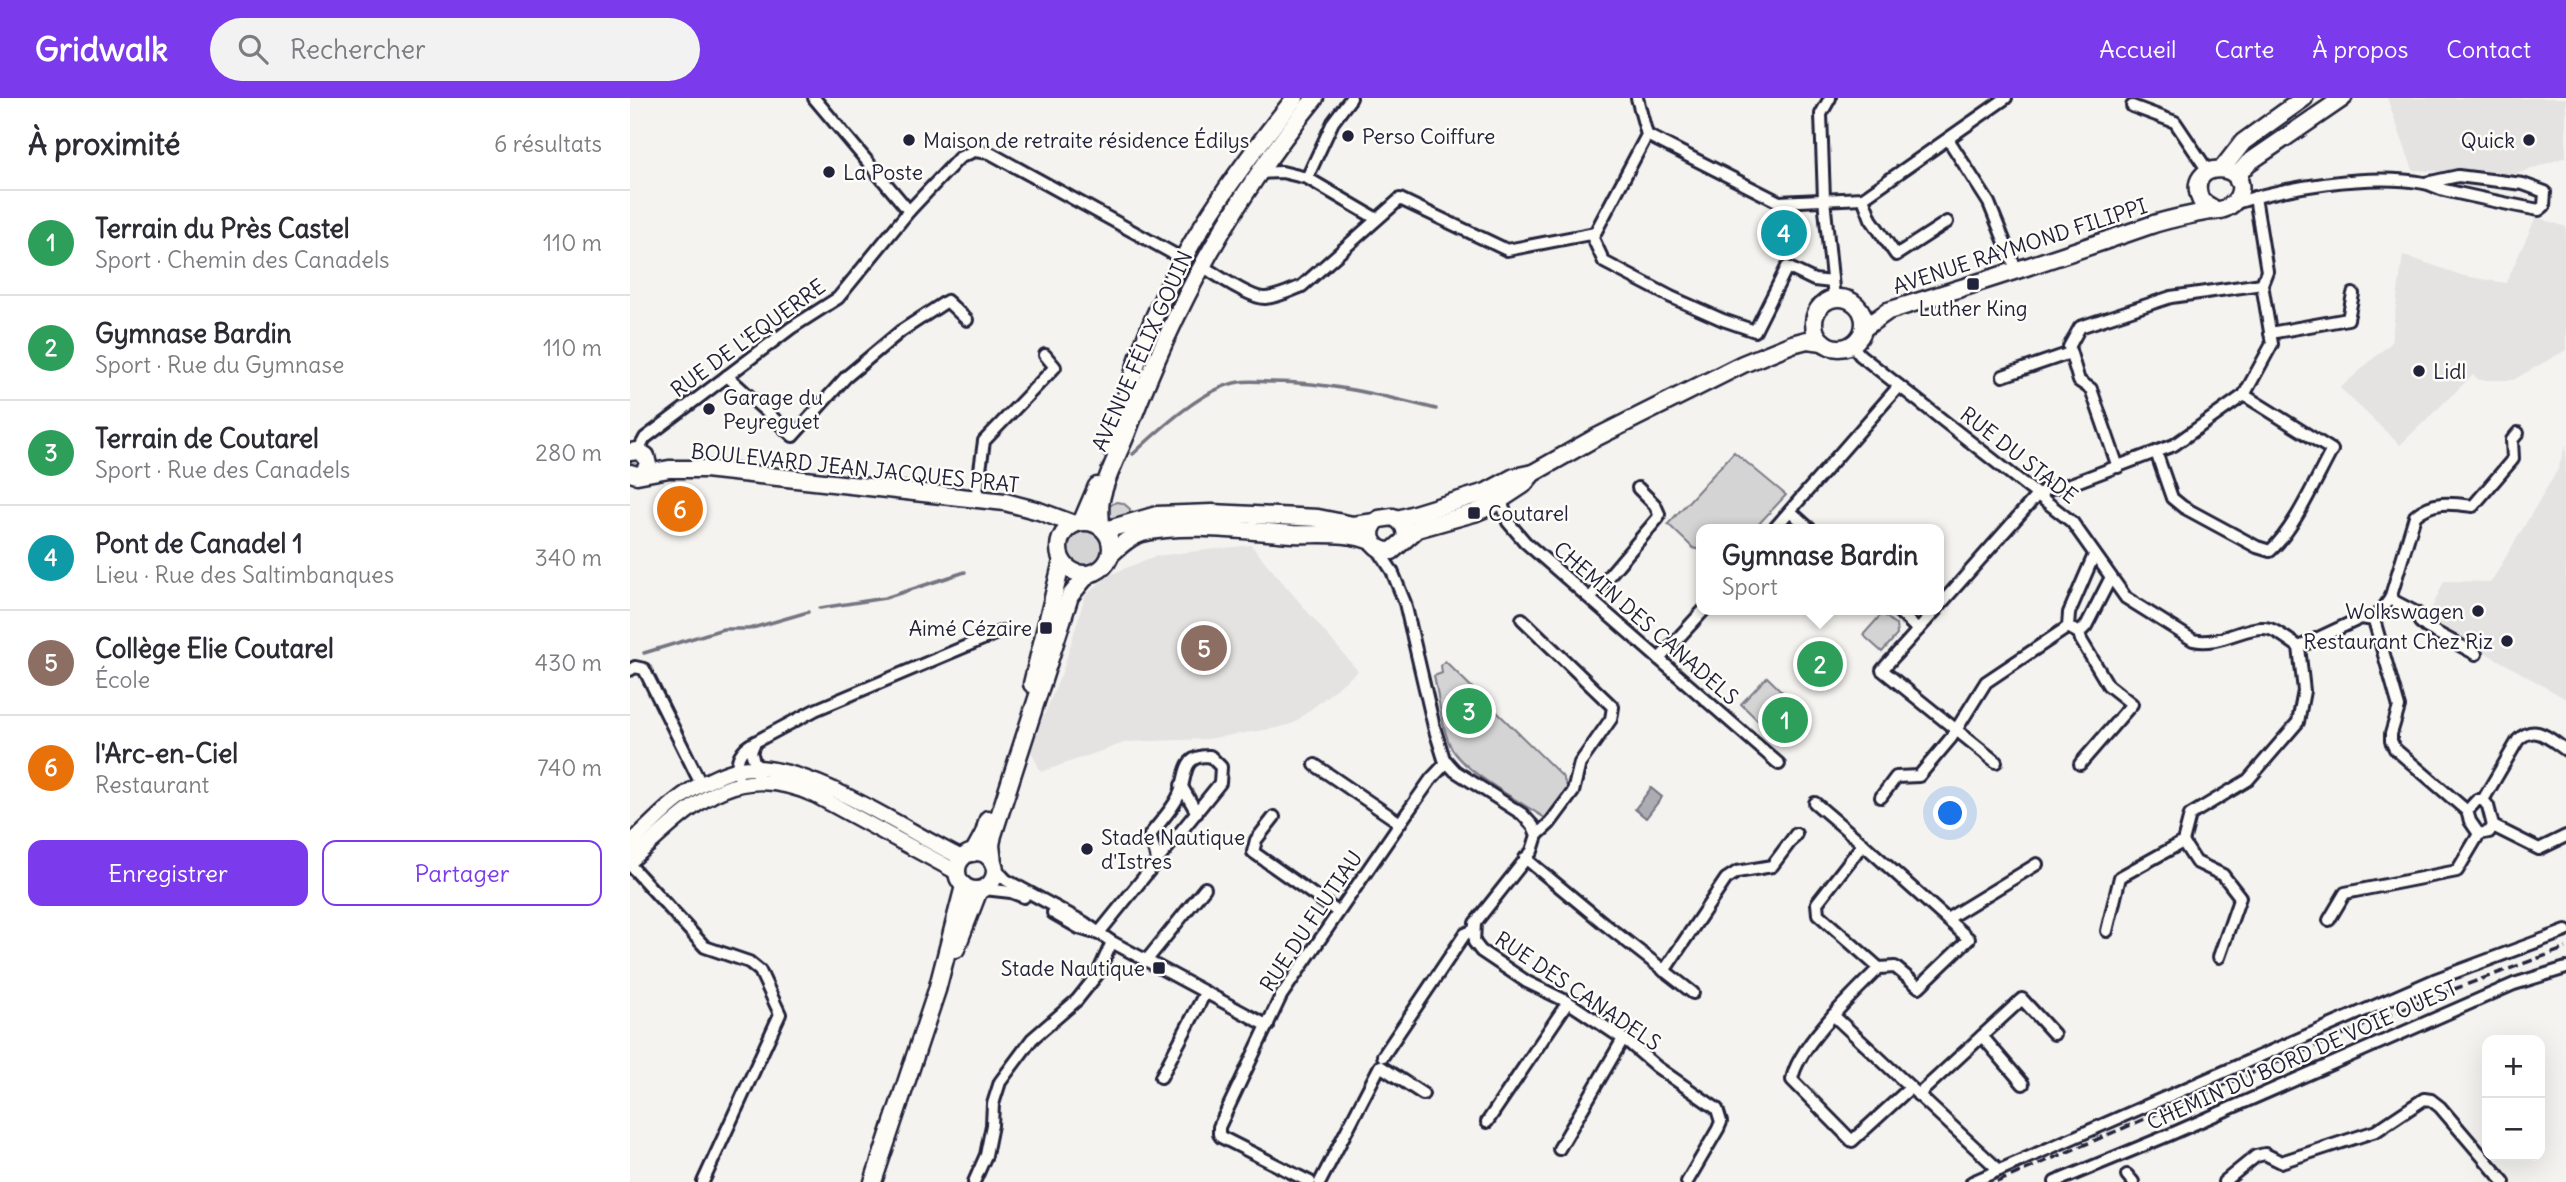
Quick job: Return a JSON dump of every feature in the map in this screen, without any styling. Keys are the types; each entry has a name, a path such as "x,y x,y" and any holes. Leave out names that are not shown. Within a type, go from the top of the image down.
{"main road":[{"name":"AVENUE FÉLIX GOUIN","path":"1078,522 1093,497 1146,337 1183,259 1256,146 1296,98"},
{"name":"AVENUE FÉLIX GOUIN","path":"1103,528 1101,500 1140,397 1201,265 1258,173 1315,98"},
{"path":"2304,98 2243,142 2215,170 2202,176 2198,190 2201,201 2216,210 2228,208 2237,199 2241,171 2248,163 2343,98"},
{"path":"2215,170 2228,171 2239,183"},
{"name":"AVENUE RAYMOND FILIPPI","path":"2165,220 2191,200 2198,190"},
{"name":"AVENUE RAYMOND FILIPPI","path":"1856,305 1875,311 1888,311 2165,220 2216,210"},
{"path":"970,875 992,882 993,835 1070,596 1088,574 1101,569 1111,554 1125,541 1140,534 1162,530 1212,529 1349,535 1387,551 1401,544 1417,529 1474,513 1501,500 1534,473 1595,438 1667,401 1792,344 1807,340 1823,342 1837,348 1852,345 1864,328 1861,312 1856,305 1833,290 1814,320 1792,344"},
{"name":"AVENUE RAYMOND FILIPPI","path":"1864,328 1888,311"},
{"path":"1814,320 1815,328 1823,342"},
{"name":"BOULEVARD JEAN JACQUES PRAT","path":"636,466 705,469 1005,502 1078,522"},
{"path":"1103,528 1157,514 1212,513 1318,518 1353,525 1375,522 1383,517 1398,519 1486,492 1514,477 1534,473"},
{"name":"BOULEVARD JEAN JACQUES PRAT","path":"1039,511 1059,544"},
{"path":"1398,519 1405,528 1401,544"},
{"path":"873,1182 937,990 970,875 1026,703 1062,561 1059,544 1062,536 1078,522 1090,521 1103,528 1110,537 1111,554"},
{"path":"1375,522 1371,531 1375,545"},
{"path":"1062,561 1076,572 1088,574"},
{"path":"970,875 984,855 993,865"}],"street":[{"path":"814,98 909,211"},
{"path":"1307,178 1333,122 1351,98"},
{"path":"1201,265 1220,278 1262,298 1282,294 1302,286 1400,199 1507,250 1595,233 1647,135 1637,98"},
{"path":"1830,98 1821,114 1824,200 1833,290"},
{"path":"1647,135 1779,202 1863,198 2006,98"},
{"path":"2132,106 2175,122 2215,170"},
{"path":"1948,139 1989,203 2018,270"},
{"name":"RUE DE L'EQUERRE","path":"636,466 645,438 791,328 838,298 909,211 959,158 972,148 990,153 1183,259"},
{"path":"1258,173 1282,172 1307,178 1377,219"},
{"path":"2233,204 2255,197 2322,185 2388,180 2426,183 2458,176 2523,184 2545,192 2545,201 2539,210 2441,189 2426,183"},
{"path":"1944,601 2045,489 2068,485 2174,445 2244,395 2272,344 2262,284 2267,271 2255,197 2239,183"},
{"path":"1863,198 1871,219 1896,255 1947,222"},
{"path":"1591,234 1604,262 1682,302 1755,331 1787,267 1833,290"},
{"path":"2118,467 2091,389 2079,381 2068,348 2081,327 2171,297 2262,284"},
{"path":"2270,333 2348,319 2353,294"},
{"path":"727,376 793,436 846,377 901,331 947,302 967,320"},
{"name":"RUE DU STADE","path":"1852,345 1860,355 2072,522 2126,598 2193,640 2205,643 2258,629 2270,629 2299,647"},
{"path":"2003,376 2070,353"},
{"path":"976,499 984,441 1055,367 1045,355"},
{"path":"1778,524 1899,386"},
{"path":"2156,452 2172,498 2183,507 2270,551 2279,543 2332,450 2244,395"},
{"path":"2374,620 2390,599 2415,516 2424,507 2445,502 2473,506 2513,458 2512,440 2518,433"},
{"path":"1590,598 1660,514 1638,488"},
{"name":"CHEMIN DES CANADELS","path":"1501,500 1508,522 1525,542 1779,764"},
{"path":"1790,511 1804,524"},
{"path":"1392,571 1401,544"},
{"path":"1375,545 1392,571 1405,603 1434,727 1447,762 1455,771 1522,814 1533,825 1536,835"},
{"path":"2080,764 2132,704 2108,685 2073,630 2069,613 2094,555"},
{"path":"1881,797 1896,778 1919,776 1956,729 1986,682 2073,630 2086,626 2110,579"},
{"path":"2390,599 2417,613 2426,627 2476,654"},
{"path":"1660,660 1700,615"},
{"path":"1902,615 1918,630"},
{"path":"1932,615 1882,670 1996,762"},
{"path":"2107,931 2120,877 2183,842 2190,815 2248,780 2298,722 2304,691 2299,647 2361,618 2374,620"},
{"name":"RUE DES CANADELS","path":"1522,620 1613,707 1611,719 1580,763 1573,792 1550,823 1536,835 1532,851 1483,909 1475,923 1474,942 1481,951 1527,982 1568,1002 1623,1039 1657,1067 1708,1101 1721,1115 1718,1129 1687,1182"},
{"path":"2374,620 2399,707 2391,741 2395,748 2467,811 2479,834"},
{"path":"739,777 742,750 755,742 815,710 1002,631"},
{"path":"630,670 635,667 643,669 701,784"},
{"path":"2467,811 2472,803 2483,800 2518,740 2526,732 2542,734 2566,750"},
{"path":"755,742 751,752 759,775"},
{"path":"1098,934 1158,863 1220,783 1221,767 1210,756 1199,756 1189,762 1180,794 1150,835 1158,863"},
{"name":"RUE DU FLUTIAU","path":"1310,1182 1219,1134 1223,1118 1281,996 1400,823 1447,762"},
{"path":"1315,765 1400,823"},
{"path":"630,844 671,806 701,784 780,771 810,779 970,875 1012,892 1079,928 1098,934"},
{"path":"703,1182 780,1014 760,971 749,962 705,947 630,863 704,798 739,777"},
{"path":"1181,785 1197,813"},
{"path":"2329,920 2345,893 2457,871 2479,834 2489,832 2493,826 2488,806 2483,800"},
{"path":"1815,803 1969,939 1919,987 1895,967 1879,968 1833,1015 1793,1069 1792,1080 1852,1141 1982,1036 2022,999 2054,1034"},
{"path":"1274,817 1256,840 1253,852 1338,912"},
{"path":"2493,826 2539,849 2566,836"},
{"path":"1664,971 1726,878 1737,872 1772,866 1796,834"},
{"path":"2183,842 2196,862 2222,875 2240,897 2219,957"},
{"path":"1863,844 1817,902 1818,914 1879,968"},
{"path":"1525,858 1693,993"},
{"path":"1947,919 2037,864"},
{"path":"993,865 1006,880 1085,923 1111,942 1268,1026"},
{"path":"1146,961 1206,888"},
{"path":"1383,1056 1465,934 1474,930"},
{"path":"1972,1182 2434,979 2566,931"},
{"path":"974,1182 986,1155 993,1104 1000,1082 1032,1039 1077,999 1097,975 1111,942"},
{"name":"CHEMIN DU BORD DE VOIE OUEST","path":"2055,1182 2077,1177 2514,984 2566,968"},
{"path":"1161,1077 1205,993"},
{"path":"1487,1122 1568,1002"},
{"path":"1833,1015 1999,1170"},
{"path":"1982,1036 2023,1084"},
{"path":"1559,1149 1623,1039"},
{"path":"1320,1182 1380,1066 1423,1094"},
{"path":"2224,1182 2256,1156 2266,1154 2281,1162 2376,1131 2424,1099 2431,1100 2440,1107 2504,1182"}],"shaded area":[{"path":"2387,98 2566,98 2566,157 2510,176 2413,170"},
{"path":"2536,217 2566,227 2566,350 2513,380 2479,380 2473,375 2400,445 2340,388 2391,343 2403,255 2464,276 2506,283"},
{"path":"2566,444 2566,699 2427,619 2444,581 2491,582 2558,469"},
{"path":"1734,452 1786,495 1759,524 1696,524 1696,549 1668,524"},
{"path":"1116,502 1123,503 1130,509 1129,519 1113,520 1107,514 1108,507"},
{"path":"1085,528 1093,529 1099,534 1104,540 1104,556 1099,562 1093,567 1085,568 1077,567 1071,562 1066,556 1065,548 1066,540 1071,534 1077,529"},
{"path":"1251,545 1358,671 1294,723 1207,739 1127,742 1041,772 1030,749 1063,670 1085,596 1109,575 1155,556"},
{"path":"1884,615 1896,625 1897,635 1882,652 1863,635"},
{"path":"1445,661 1562,776 1568,788 1545,818 1478,775 1456,755 1444,729 1434,676 1442,673 1441,665"},
{"path":"1767,677 1806,715 1780,742 1741,704"},
{"path":"1651,788 1662,797 1646,818 1635,809"}],"waterway":[{"path":"1133,454 1196,401 1211,392 1239,382 1334,387 1436,409"},
{"path":"820,608 885,598 965,572"},
{"path":"644,653 723,629 749,629 808,612"}],"railway":[{"path":"1997,1182 2419,1002 2566,948"}],"place":[{"name":"Perso Coiffure","path":"1348,136"},
{"name":"Maison de retraite résidence Édilys","path":"909,140"},
{"name":"Quick","path":"2529,140"},
{"name":"La Poste","path":"829,172"},
{"name":"Pont de Canadel 1","path":"1784,233"},
{"name":"Luther King","path":"1973,284"},
{"name":"Lidl","path":"2419,371"},
{"name":"Garage du Peyreguet","path":"709,409"},
{"name":"l'Arc-en-Ciel","path":"680,509"},
{"name":"Coutarel","path":"1474,513"},
{"name":"Wolkswagen","path":"2478,611"},
{"name":"Aimé Cézaire","path":"1046,628"},
{"name":"Restaurant Chez Riz","path":"2507,641"},
{"name":"Collège Elie Coutarel","path":"1204,648"},
{"name":"Gymnase Bardin","path":"1820,664"},
{"name":"Terrain de Coutarel","path":"1469,711"},
{"name":"Terrain du Près Castel","path":"1785,720"},
{"name":"Stade Nautique d'Istres","path":"1087,849"},
{"name":"Stade Nautique","path":"1159,968"}]}
